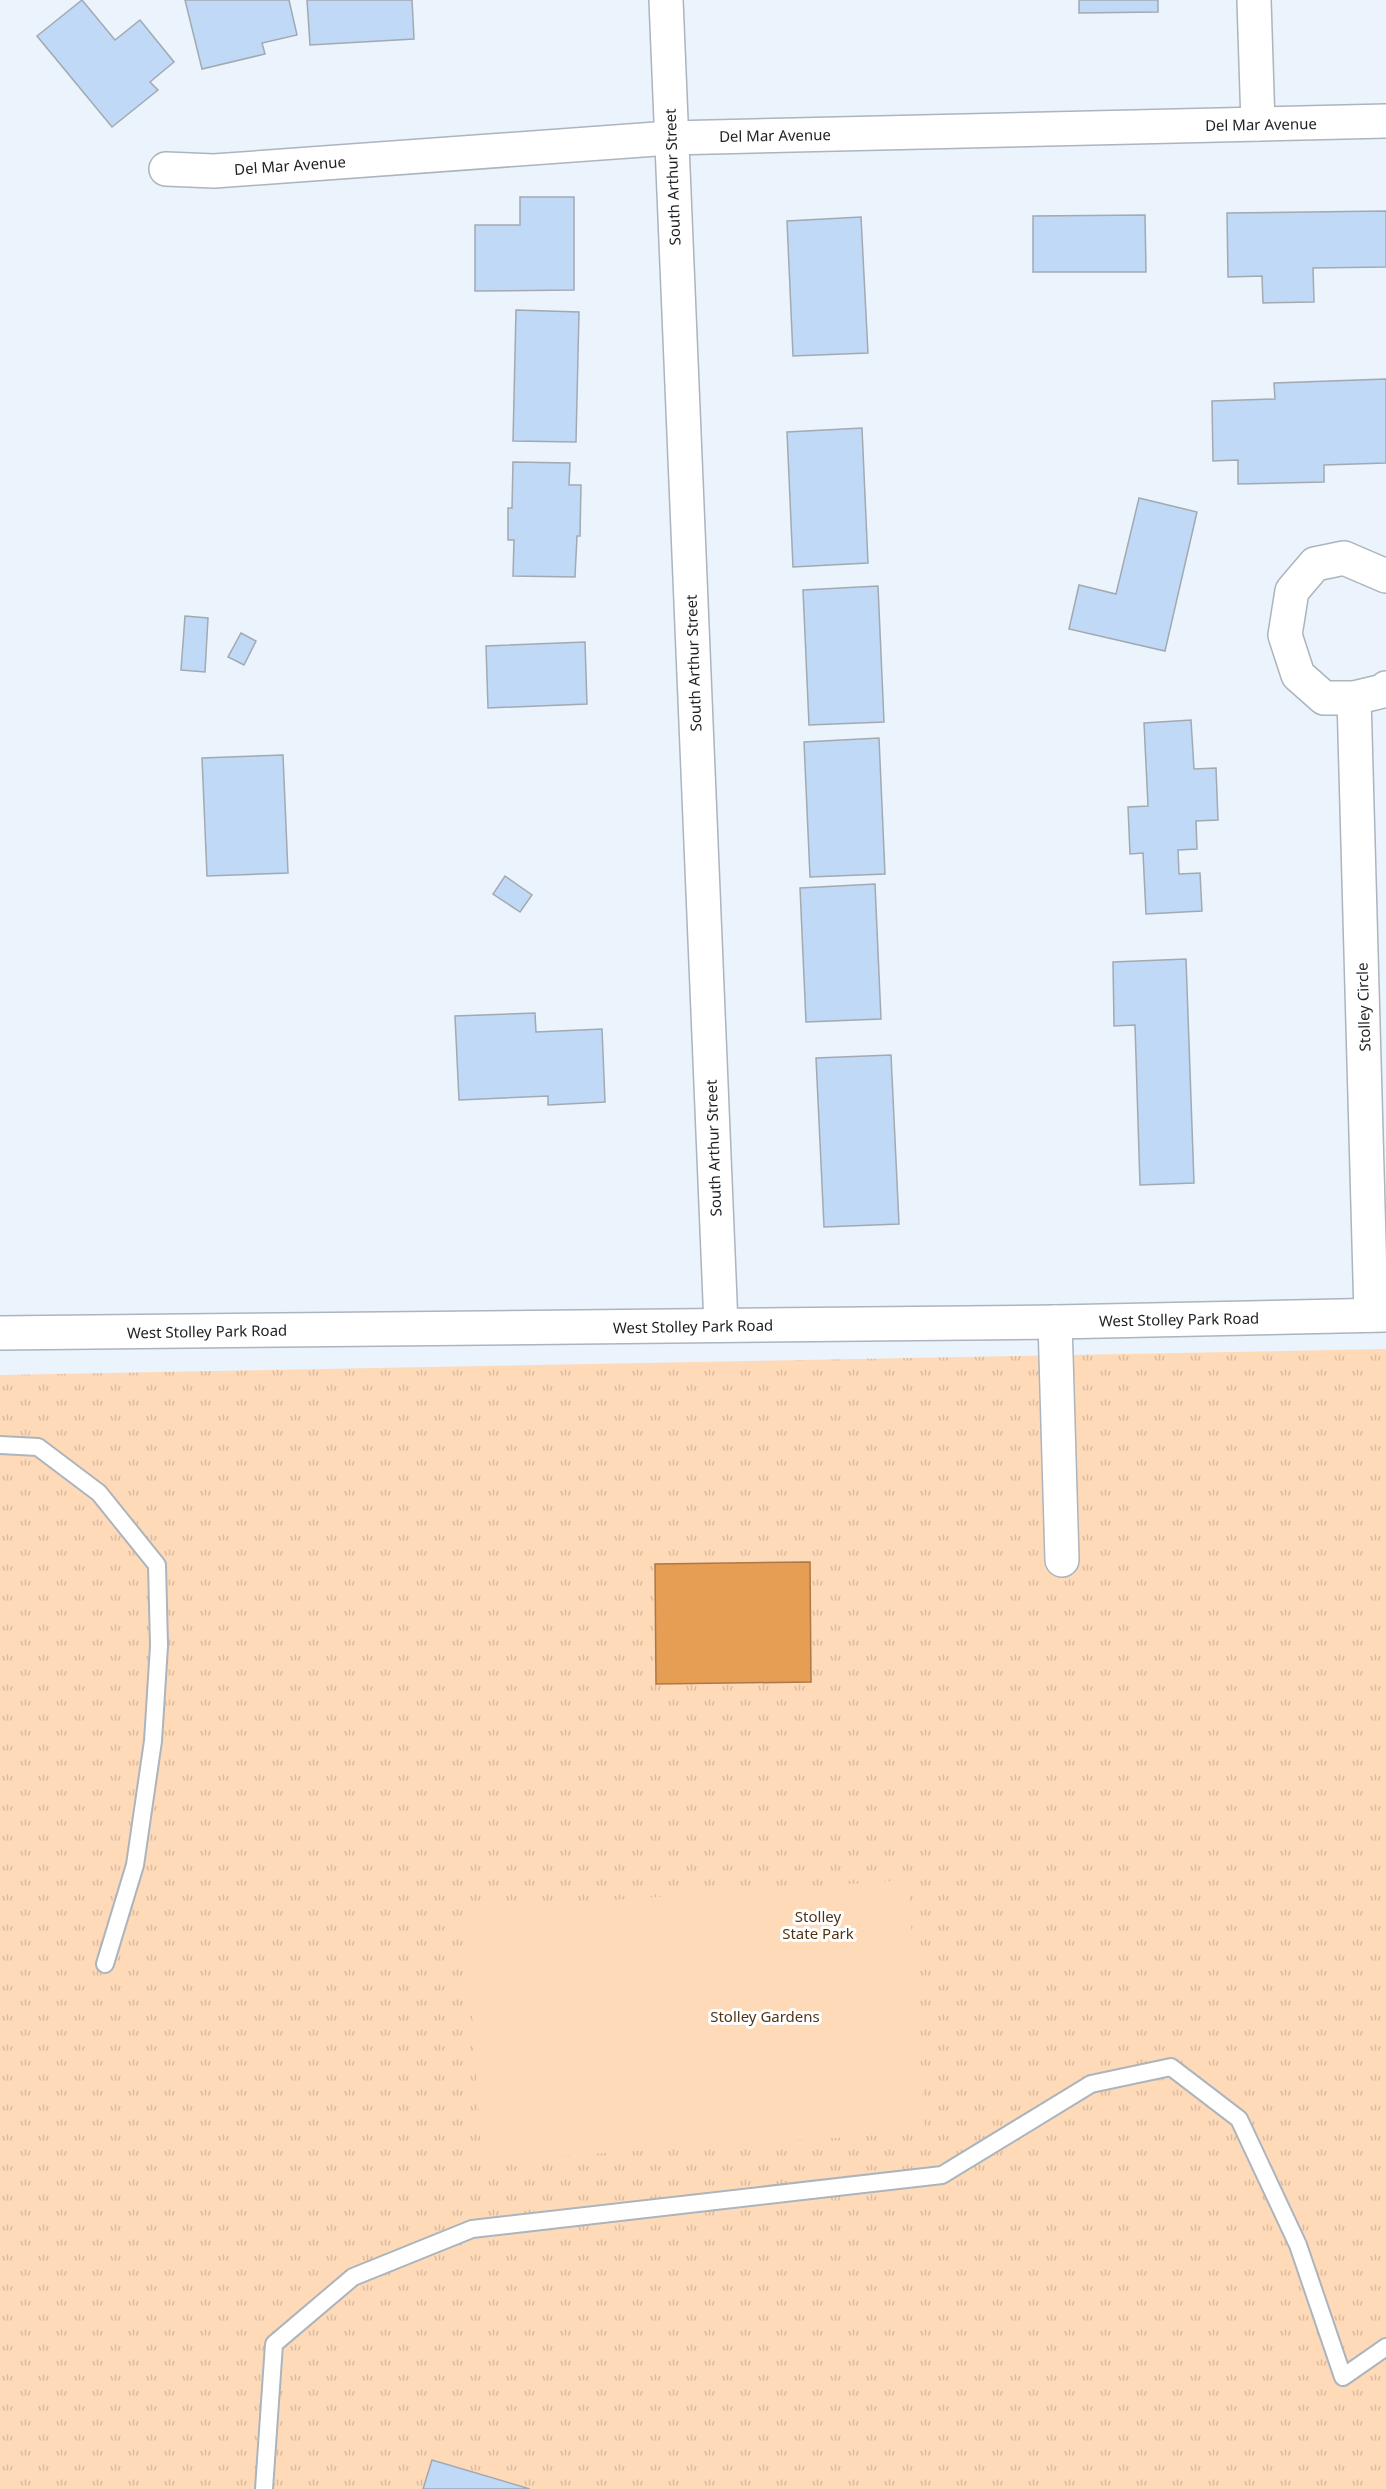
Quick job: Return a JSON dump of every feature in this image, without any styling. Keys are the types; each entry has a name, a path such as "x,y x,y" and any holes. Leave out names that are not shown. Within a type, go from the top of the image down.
{"street":[{"name":"South Arthur Street","path":"666,0 721,1325"},
{"path":"1254,0 1258,124"},
{"name":"Del Mar Avenue","path":"166,169 214,171 670,138 1386,121"},
{"path":"1386,576 1344,558 1315,564 1292,591 1285,635 1298,675 1324,698 1354,698 1383,691 1386,687"},
{"name":"Stolley Circle","path":"1354,698 1379,1315"},
{"name":"West Stolley Park Road","path":"0,1333 1055,1322 1379,1315"},
{"path":"1055,1322 1062,1560"}],"lane":[{"path":"0,1445 38,1447 99,1493 157,1565 159,1646 153,1741 135,1865 105,1964"},
{"path":"264,2489 274,2344 353,2277 472,2229 942,2175 1091,2084 1171,2067 1239,2119 1298,2245 1343,2377 1386,2348"}],"green space":[{"name":"Stolley State Park","path":"1386,1349 1386,2489 0,2489 0,1375"},
{"name":"Stolley Gardens","path":"908,1880 925,2132 482,2161 465,1910"}],"shaded area":[{"path":"810,1562 811,1682 656,1684 655,1564"}],"building":[{"path":"82,0 115,40 140,20 174,62 150,82 158,90 112,127 37,36"},
{"path":"185,0 289,0 297,35 262,43 265,54 202,69"},
{"path":"307,0 412,0 414,39 310,45"},
{"path":"1079,0 1158,0 1158,12 1079,13"},
{"path":"520,197 574,197 574,290 475,291 475,225 520,225"},
{"path":"1386,211 1386,267 1313,268 1314,302 1263,303 1262,276 1228,277 1227,213"},
{"path":"1145,215 1146,272 1033,272 1033,216"},
{"path":"861,217 868,353 793,356 787,221"},
{"path":"516,310 579,312 576,442 513,441"},
{"path":"1386,379 1386,463 1324,465 1324,482 1238,484 1238,460 1213,461 1212,401 1275,399 1274,383"},
{"path":"862,428 868,563 793,567 787,432"},
{"path":"513,462 570,463 569,485 581,485 580,536 577,536 575,577 513,576 514,540 508,540 508,508 512,508"},
{"path":"1139,498 1197,512 1165,651 1069,629 1079,585 1116,594"},
{"path":"878,586 884,722 809,725 803,590"},
{"path":"185,616 208,618 205,672 181,670"},
{"path":"241,633 256,641 244,665 228,657"},
{"path":"585,642 587,704 488,708 486,646"},
{"path":"1191,720 1194,769 1216,768 1218,820 1196,821 1197,849 1178,850 1179,874 1200,873 1202,911 1146,914 1143,853 1130,854 1128,807 1148,806 1144,723"},
{"path":"879,738 885,874 810,877 804,742"},
{"path":"283,755 288,873 207,876 202,758"},
{"path":"505,876 532,895 520,912 493,894"},
{"path":"875,884 881,1019 806,1022 800,888"},
{"path":"1186,959 1194,1183 1140,1185 1135,1025 1114,1026 1113,962"},
{"path":"535,1013 536,1032 602,1029 605,1102 548,1105 548,1096 459,1100 455,1016"},
{"path":"891,1055 899,1224 824,1227 816,1058"},
{"path":"432,2460 530,2489 423,2489"}]}
